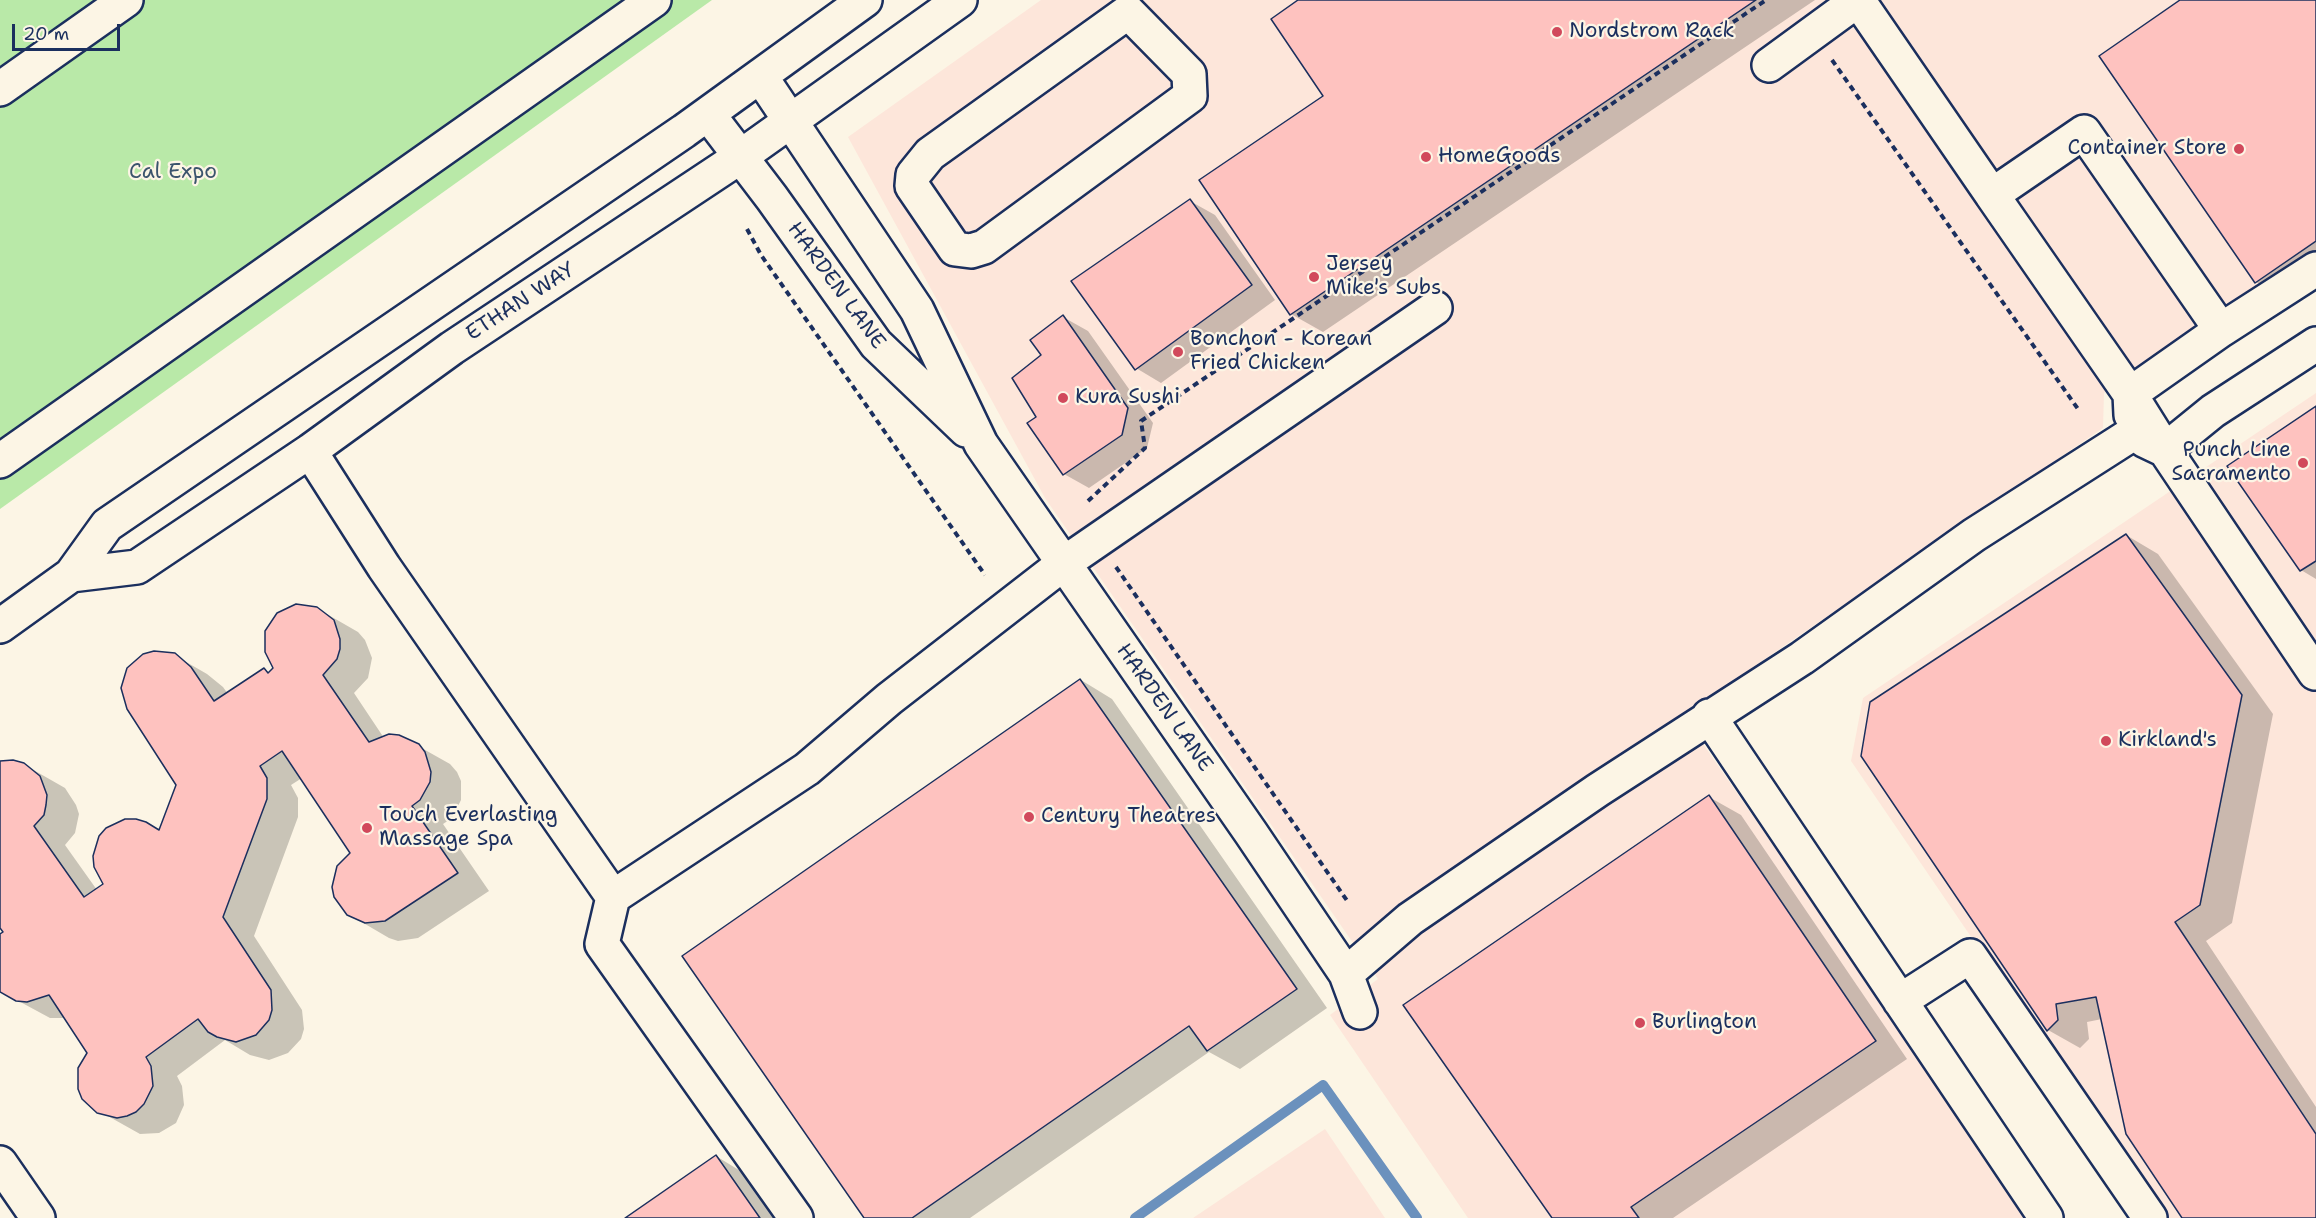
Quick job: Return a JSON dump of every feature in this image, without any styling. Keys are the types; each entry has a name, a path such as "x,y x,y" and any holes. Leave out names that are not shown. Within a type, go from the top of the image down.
{"street":[{"path":"0,89 126,0"},
{"path":"0,461 654,0"},
{"name":"ETHAN WAY","path":"0,626 72,575 107,525 708,114 865,0"},
{"name":"ETHAN WAY","path":"72,575 137,567 310,451 452,348 740,157 960,0"},
{"path":"1769,65 1858,0 2130,394 2315,673"},
{"path":"1130,4 1189,74 1190,96 984,247 971,252 955,249 912,186 913,175 930,154 1130,4"},
{"name":"HARDEN LANE","path":"761,77 917,310 981,444 1346,974 1360,1012"},
{"name":"HARDEN LANE","path":"708,114 772,198 876,344 981,444"},
{"path":"1992,195 2084,132 2221,330"},
{"path":"2130,394 2221,330 2316,269"},
{"path":"796,1218 602,944 613,897 807,769 889,699 1063,564 1436,308"},
{"path":"2165,450 2213,411 2316,344"},
{"path":"2130,394 2132,435"},
{"path":"2132,435 2165,450"},
{"path":"1346,974 1410,920 1598,790 1709,716 1802,658 1974,535 2132,435"},
{"path":"310,451 384,567 613,897"},
{"path":"1709,716 2046,1218"},
{"path":"1900,1001 1970,956 2150,1218"},
{"path":"0,1163 38,1218"}],"path":[{"path":"1085,504 1145,448 1142,421 1766,0"},
{"path":"1814,33 2078,409"},
{"path":"746,226 761,255 985,575"},
{"path":"1121,573 1348,902"}],"shaded area":[{"path":"1041,0 2316,0 2316,251 2104,393 2103,428 1683,715 2032,1218 1468,1218 1330,1015 1378,979 1045,498 848,137"},
{"path":"2316,393 2316,1218 2163,1218 1851,761 1863,698"},
{"path":"1325,1129 1385,1218 1193,1218"}],"green space":[{"name":"Cal Expo","path":"0,0 712,0 0,509"}],"building":[{"path":"1298,0 1756,0 1290,315 1199,180 1323,96 1271,19"},
{"name":"Container Store","path":"2180,0 2316,0 2316,241 2255,283 2099,56"},
{"path":"1190,199 1252,285 1135,370 1071,281"},
{"path":"1063,315 1128,408 1122,435 1063,475 1027,423 1036,417 1012,378 1041,355 1030,340"},
{"path":"2316,406 2316,561 2300,571 2227,466"},
{"path":"2126,534 2242,695 2200,905 2175,922 2316,1134 2316,1218 2182,1218 2126,1134 2096,997 2056,1004 2058,1020 2047,1031 1861,756 1870,702"},
{"path":"296,604 317,607 334,620 340,639 340,649 337,659 323,675 369,742 389,734 399,735 419,744 425,752 431,772 430,782 420,800 412,806 458,873 385,921 365,923 347,915 334,897 332,887 337,866 350,853 282,751 260,766 267,778 267,799 223,917 271,990 272,1010 269,1020 256,1035 236,1042 208,1032 198,1019 146,1057 151,1066 153,1086 144,1104 136,1112 117,1118 97,1113 82,1099 78,1089 78,1068 87,1053 49,995 27,1002 16,1001 0,992 0,934 3,932 0,928 0,761 13,760 24,763 40,776 47,795 46,805 44,815 34,826 84,897 103,884 94,867 93,856 99,836 106,828 125,819 146,822 159,830 176,785 127,709 121,688 127,668 143,654 154,651 175,653 191,667 214,701 264,668 268,673 273,668 265,652 265,631 277,613"},
{"name":"Century Theatres","path":"1080,679 1297,989 1207,1051 1189,1026 912,1218 864,1218 682,956"},
{"name":"Burlington","path":"1709,795 1876,1041 1631,1207 1639,1218 1552,1218 1403,1005"},
{"path":"716,1155 760,1218 625,1218"}],"waterway":[{"path":"1135,1218 1323,1085 1417,1218"}],"place":[{"name":"Nordstrom Rack","path":"1557,32"},
{"name":"Container Store","path":"2239,149"},
{"name":"HomeGoods","path":"1426,157"},
{"name":"Jersey Mike's Subs","path":"1314,277"},
{"name":"Bonchon - Korean Fried Chicken","path":"1178,352"},
{"name":"Kura Sushi","path":"1063,398"},
{"name":"Punch Line Sacramento","path":"2303,463"},
{"name":"Kirkland's","path":"2106,741"},
{"name":"Century Theatres","path":"1029,817"},
{"name":"Touch Everlasting Massage Spa","path":"367,828"},
{"name":"Burlington","path":"1640,1023"}]}
